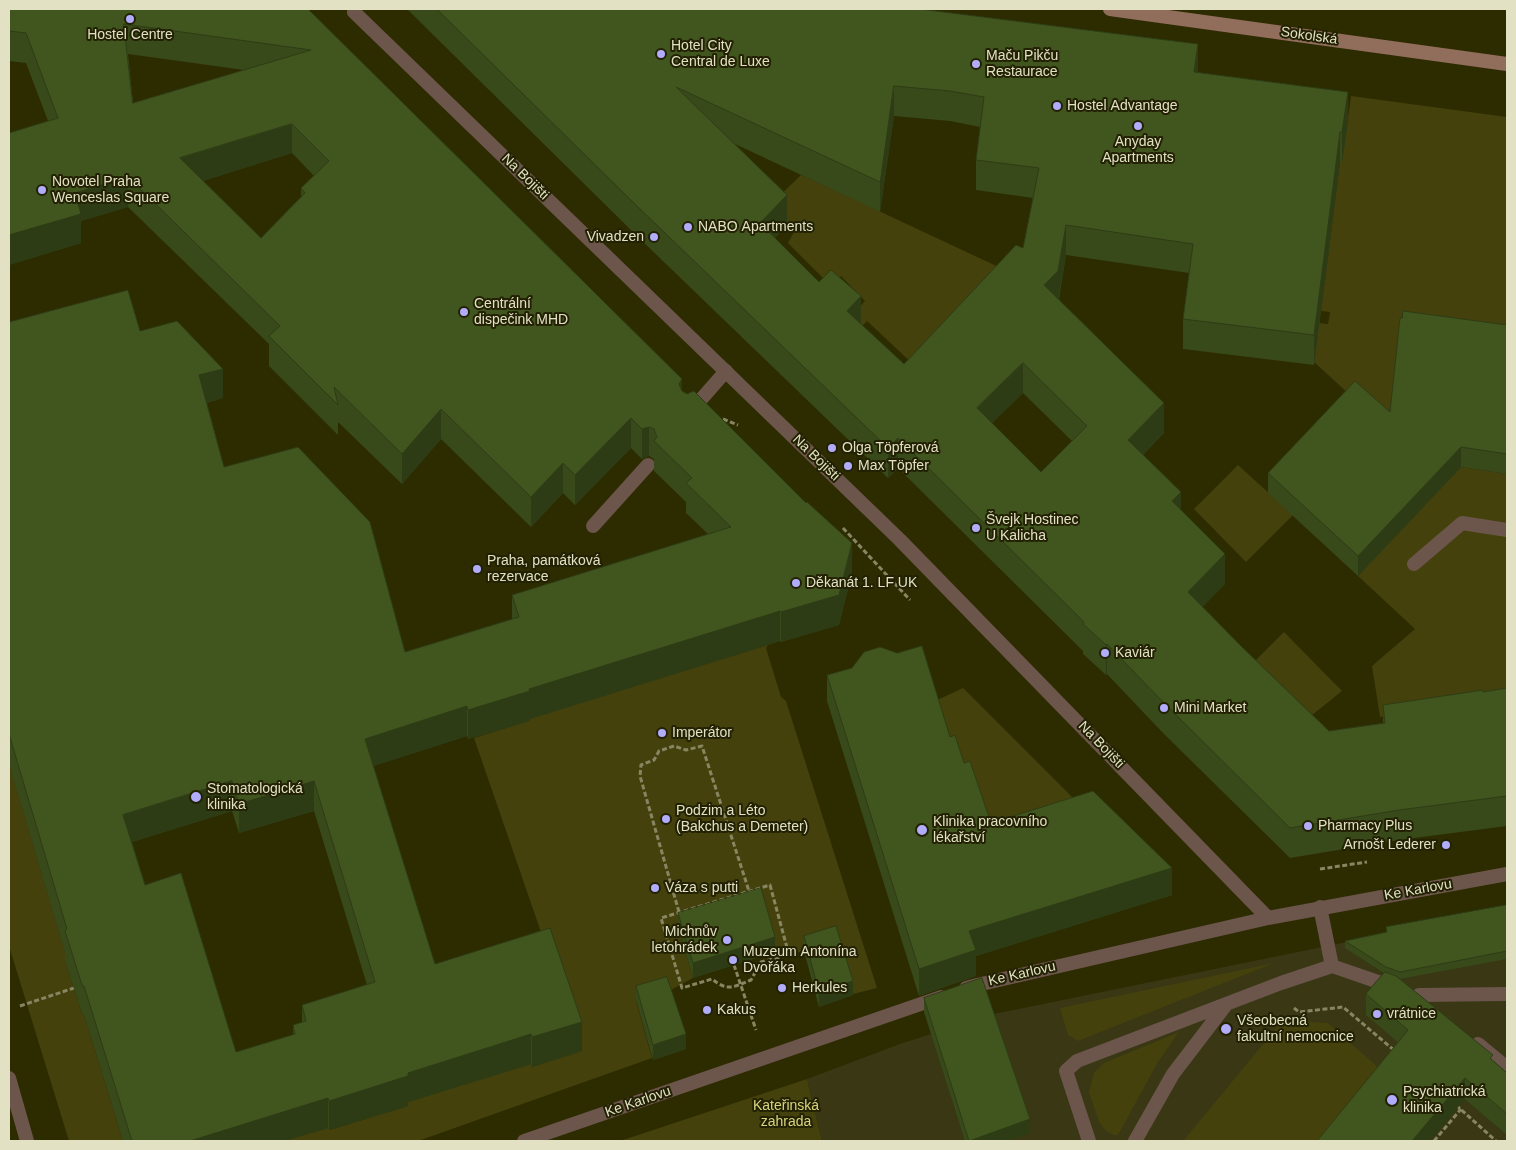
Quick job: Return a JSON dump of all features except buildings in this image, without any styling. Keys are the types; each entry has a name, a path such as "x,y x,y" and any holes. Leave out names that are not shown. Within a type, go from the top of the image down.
{"main road":[{"name":"Sokolská","path":"1110,9 1507,64"}],"street":[{"name":"Na Bojišti","path":"355,9 354,12 900,540 1268,918"},
{"path":"690,411 726,371"},
{"path":"593,526 648,465"},
{"path":"1414,564 1462,524 1507,530"},
{"name":"Ke Karlovu","path":"524,1141 977,985 1320,907 1507,874"},
{"path":"1320,907 1332,966"},
{"path":"1089,1141 1066,1071 1077,1061 1281,983 1332,966 1411,992 1434,1008"},
{"path":"1411,992 1507,994"},
{"path":"1136,1141 1173,1074 1225,1005"},
{"path":"1471,1038 1507,1068"},
{"path":"9,1078 27,1141"}],"path":[{"path":"690,411 742,426"},
{"path":"837,522 910,600"},
{"path":"679,912 640,776 641,766 654,760 659,751 674,746 686,750 702,746 749,891"},
{"path":"1320,869 1367,862"},
{"path":"770,885 789,955 762,962 751,980 728,988 720,986 712,979 682,988 661,918 679,912 770,885"},
{"path":"734,965 757,1033"},
{"path":"20,1006 74,988"},
{"path":"1293,1006 1299,1012 1343,1007 1396,1052"},
{"path":"1454,1103 1496,1141"},
{"path":"1434,1141 1461,1110"}],"shaded area":[{"name":"Všeobecná fakultní nemocnice","path":"1507,912 1507,1141 1430,1141 1443,1124 1334,1141 822,1141 807,1079 900,1044 989,1015 1386,934"}],"green space":[{"path":"1351,96 1507,117 1507,345 1420,364 1385,427 1314,362 1319,323 1328,324 1330,312 1321,311 1340,162 1342,162"},
{"path":"801,175 1005,270 914,365 867,321 861,327 850,317 865,301 841,276 831,286 788,243 794,232 768,207"},
{"path":"1238,465 1293,515 1246,562 1194,509"},
{"path":"1461,467 1507,474 1507,706 1479,699 1380,717 1372,666 1415,629 1358,576"},
{"path":"1284,632 1342,691 1306,720 1252,664"},
{"path":"768,645 766,648 781,697 786,701 877,988 853,994 804,951 775,952 761,903 678,927 693,978 667,992 636,1001 652,1058 418,1141 284,1141 328,1128 330,1130 408,1106 408,1102 531,1064 532,1067 582,1051 474,738 529,721 529,719"},
{"path":"963,688 1090,815 1019,882 931,703"},
{"path":"9,763 67,959 65,961 82,1014 84,1015 123,1141 69,1141 9,946"},
{"path":"1274,963 1078,1041 1068,1035 1060,1008"},
{"path":"1283,1020 1328,1023 1388,1076 1334,1141 1183,1141"},
{"path":"1179,1032 1158,1062 1118,1135 1106,1131 1099,1122 1089,1092 1094,1073 1104,1063"},
{"name":"Kateřinská zahrada","path":"807,1079 822,1141 620,1141"}],"place":[{"name":"Hostel Centre","path":"130,19"},
{"name":"Hotel City Central de Luxe","path":"661,54"},
{"name":"Maču Pikču Restaurace","path":"976,64"},
{"name":"Hostel Advantage","path":"1057,106"},
{"name":"Anyday Apartments","path":"1138,126"},
{"name":"Novotel Praha Wenceslas Square","path":"42,190"},
{"name":"NABO Apartments","path":"688,227"},
{"name":"Vivadzen","path":"654,237"},
{"name":"Centrální dispečink MHD","path":"464,312"},
{"name":"Olga Tӧpferová","path":"832,448"},
{"name":"Max Tӧpfer","path":"848,466"},
{"name":"Švejk Hostinec U Kalicha","path":"976,528"},
{"name":"Praha, památková rezervace","path":"477,569"},
{"name":"Děkanát 1. LF UK","path":"796,583"},
{"name":"Kaviár","path":"1105,653"},
{"name":"Mini Market","path":"1164,708"},
{"name":"Imperátor","path":"662,733"},
{"name":"Stomatologická klinika","path":"196,797"},
{"name":"Podzim a Léto (Bakchus a Demeter)","path":"666,819"},
{"name":"Pharmacy Plus","path":"1308,826"},
{"name":"Klinika pracovního lékařství","path":"922,830"},
{"name":"Arnošt Lederer","path":"1446,845"},
{"name":"Váza s putti","path":"655,888"},
{"name":"Michnův letohrádek","path":"727,940"},
{"name":"Muzeum Antonína Dvořáka","path":"733,960"},
{"name":"Herkules","path":"782,988"},
{"name":"Kakus","path":"707,1010"},
{"name":"vrátnice","path":"1377,1014"},
{"name":"Všeobecná fakultní nemocnice","path":"1226,1029"},
{"name":"Psychiatrická klinika","path":"1392,1100"}]}
